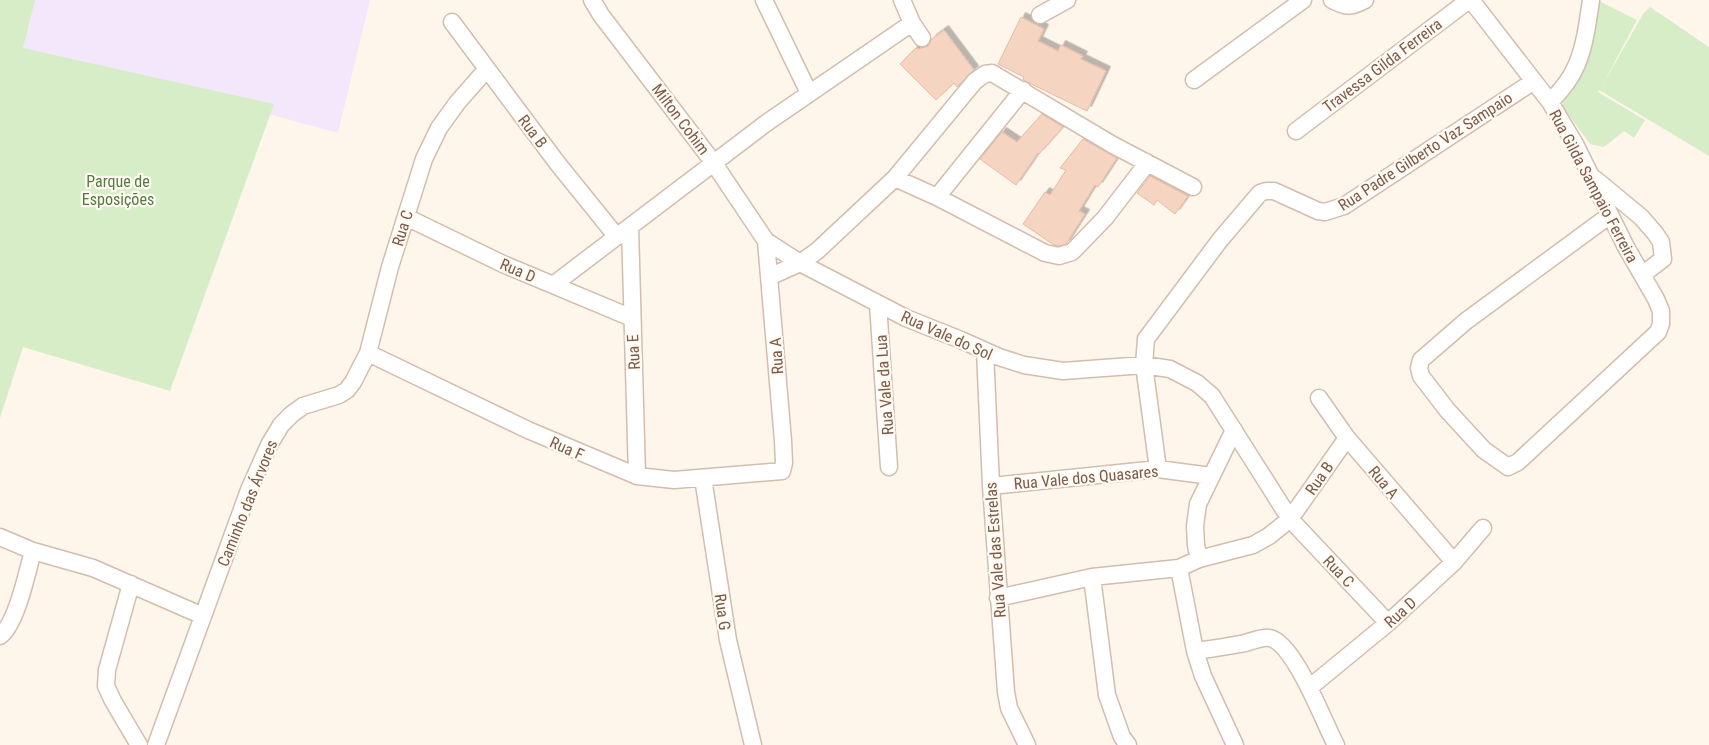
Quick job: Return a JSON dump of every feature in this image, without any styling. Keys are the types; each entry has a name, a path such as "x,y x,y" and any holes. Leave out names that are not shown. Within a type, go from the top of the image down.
{"street":[{"name":"Milton Cohim","path":"592,0 601,15 714,162 766,241"},
{"path":"764,0 809,93"},
{"path":"902,0 912,23 922,38"},
{"path":"1040,15 1067,0"},
{"path":"1194,80 1303,0"},
{"path":"1332,0 1348,7 1365,0"},
{"name":"Rua Gilda Sampaio Ferreira","path":"1470,0 1550,102 1592,176 1610,215 1661,311 1661,324 1658,332 1518,462 1510,467 1503,465 1484,450 1448,411 1421,376 1421,360 1466,321 1610,215"},
{"name":"Travessa Gilda Ferreira","path":"1296,131 1470,0"},
{"path":"1550,102 1562,90 1577,64 1587,28 1591,0"},
{"name":"Rua B","path":"452,22 558,164 617,237"},
{"path":"553,285 714,162 809,93 912,23"},
{"name":"Rua C","path":"339,395 350,387 368,354 390,267 424,159 439,128 457,102 486,70"},
{"path":"769,277 800,263 823,245 895,178 975,81 992,73 1024,90 1114,145 1193,187"},
{"name":"Rua Padre Gilberto Vaz Sampaio","path":"1158,469 1144,365 1146,339 1220,240 1260,193 1266,190 1274,190 1318,211 1325,212 1344,206 1534,81"},
{"path":"937,197 1024,90"},
{"path":"895,178 937,197 1045,253 1055,256 1072,252 1105,218 1145,166 1146,162"},
{"path":"1592,176 1641,217 1661,242 1663,259 1642,275"},
{"name":"Rua D","path":"406,217 503,264 632,318"},
{"name":"Rua E","path":"630,227 637,476"},
{"name":"Rua Vale do Sol","path":"766,241 800,263 906,318 1024,365 1063,371 1144,365 1170,369 1197,383 1212,396 1234,430"},
{"name":"Rua A","path":"766,241 784,464 782,471"},
{"name":"Rua Vale da Lua","path":"878,304 889,468"},
{"name":"Rua Vale das Estrelas","path":"985,351 991,486 1006,692 1010,708 1027,745"},
{"name":"Rua F","path":"368,354 528,430 637,476 674,480 782,471"},
{"name":"Caminho das Árvores","path":"156,745 249,490 269,445 280,424 303,406 339,395"},
{"name":"Rua A","path":"1319,398 1347,438 1454,562"},
{"path":"1199,559 1195,526 1198,504 1234,430"},
{"name":"Rua C","path":"1234,430 1290,519 1388,622"},
{"name":"Rua B","path":"998,598 1092,577 1179,568 1199,559 1253,545 1269,536 1290,519 1347,438"},
{"name":"Rua Vale dos Quasares","path":"991,486 1158,469 1211,476"},
{"name":"Rua G","path":"703,478 728,640 753,745"},
{"name":"Rua D","path":"1309,688 1388,622 1454,562 1484,528"},
{"path":"0,537 33,551 93,568 203,616"},
{"path":"0,636 7,631 18,603 33,551"},
{"path":"1179,568 1195,651 1204,676 1235,745"},
{"path":"1092,577 1107,695 1122,737 1128,745"},
{"path":"132,584 106,670 106,686 139,745"},
{"path":"1195,651 1270,638 1283,648 1296,664 1336,745"}],"shaded area":[{"path":"34,0 370,0 338,133 23,48"}],"green space":[{"name":"Parque de Esposições","path":"0,0 35,0 23,48 274,104 170,391 23,347 0,418"},
{"path":"1599,1 1637,20 1602,86 1643,14 1650,7 1709,47 1709,156 1599,90 1598,92 1645,120 1634,138 1624,131 1604,147 1590,144 1562,106"}],"building":[{"path":"1021,17 1044,29 1038,41 1058,51 1061,45 1083,56 1081,59 1106,71 1087,111 1023,80 1024,77 998,64"},
{"path":"944,30 974,70 957,87 954,83 936,100 900,64 916,48 928,46 932,39"},
{"path":"1042,114 1063,127 1038,153 1016,185 980,159 1002,132 1017,142"},
{"path":"1083,139 1117,158 1098,187 1095,185 1079,211 1085,214 1066,244 1054,245 1023,224 1045,192 1050,195 1066,170 1060,168"},
{"path":"1150,176 1188,196 1175,214 1157,200 1154,205 1137,193"}]}
